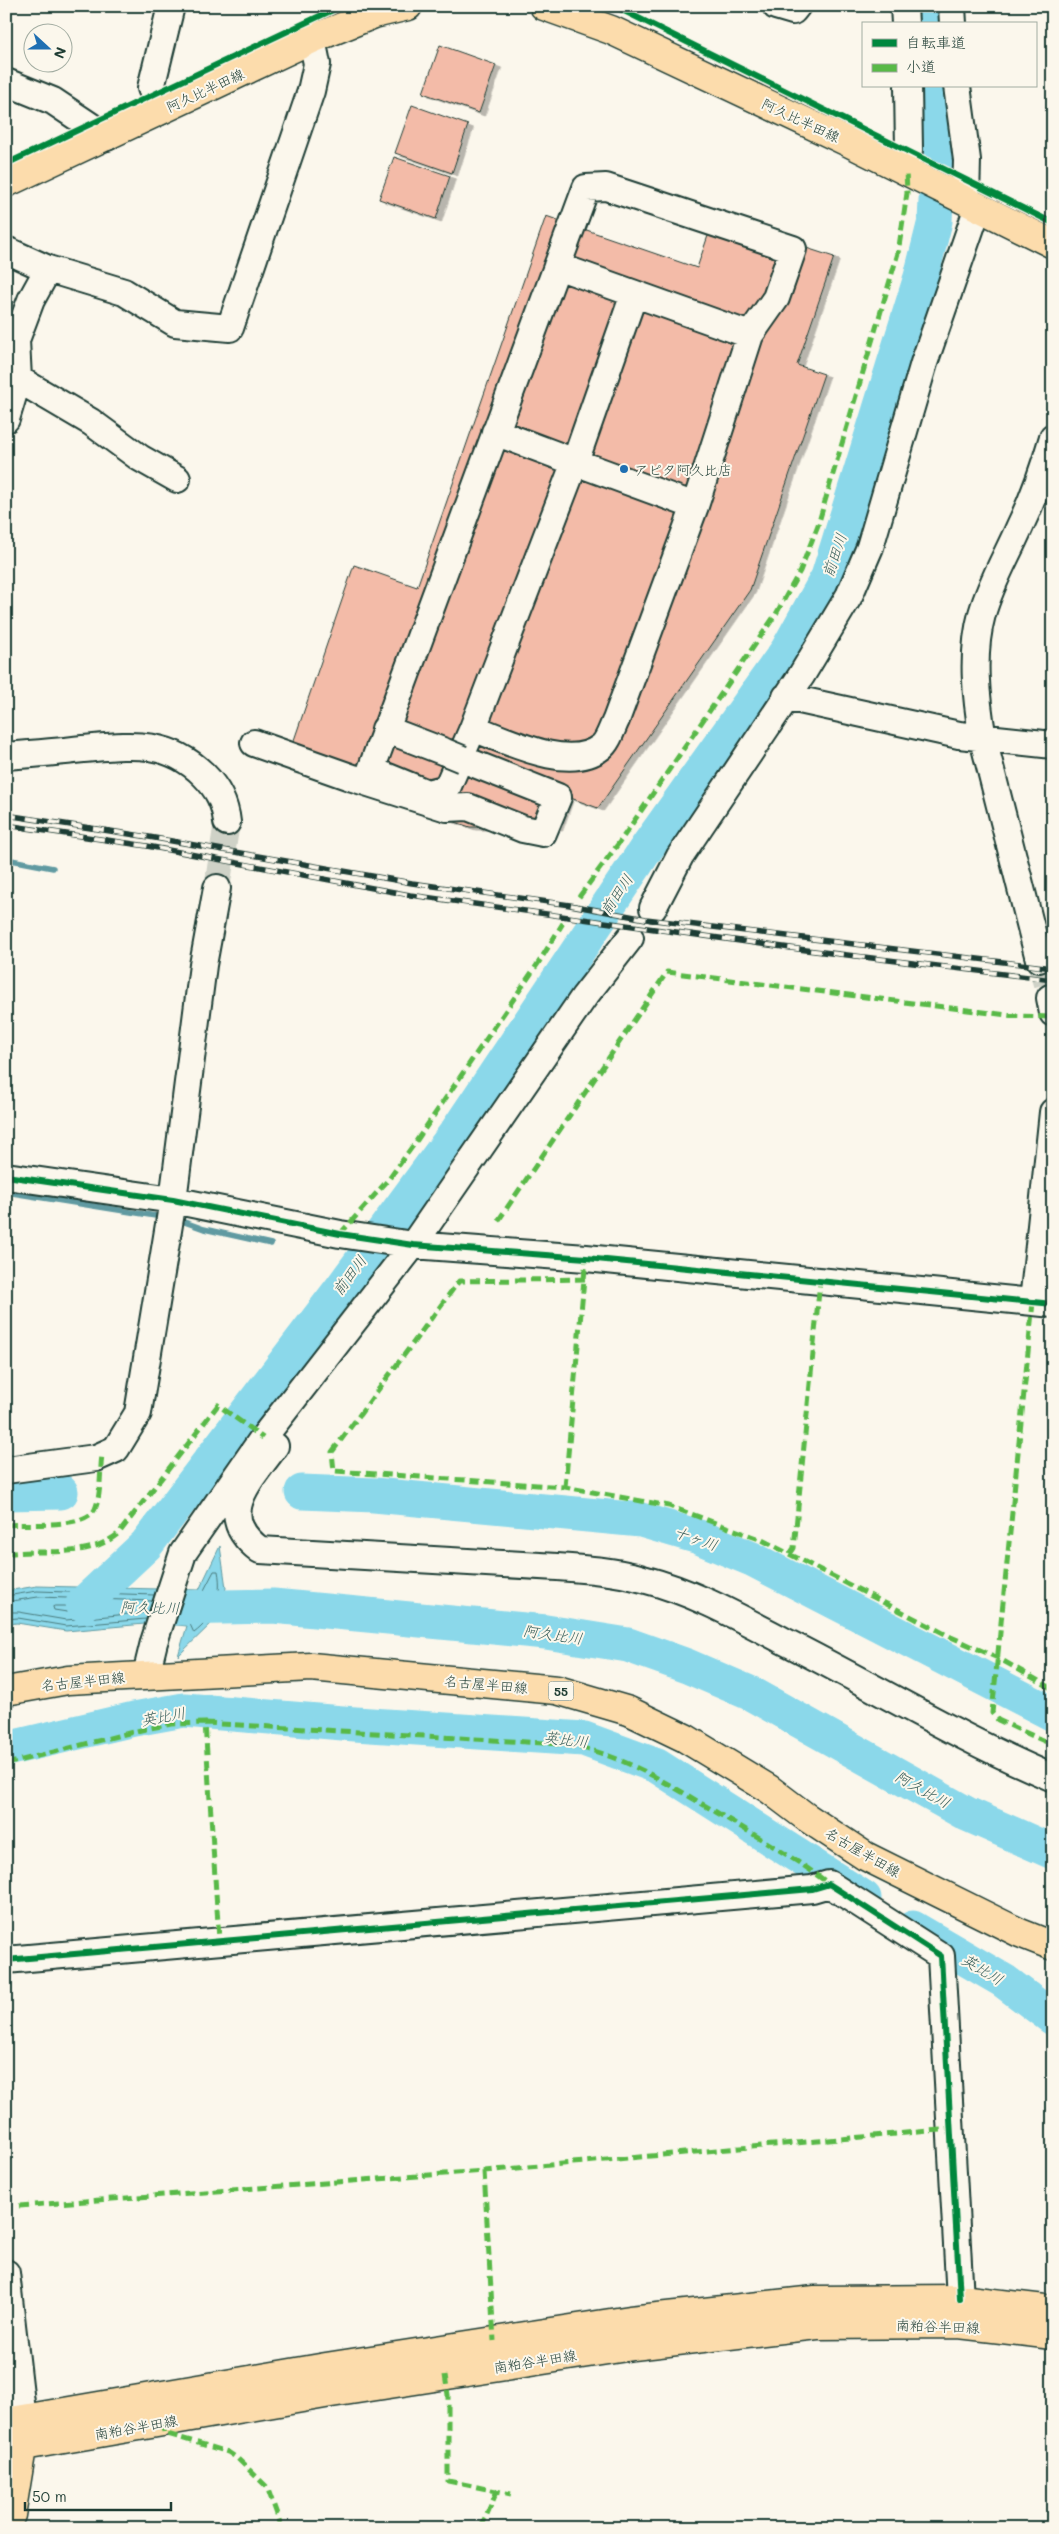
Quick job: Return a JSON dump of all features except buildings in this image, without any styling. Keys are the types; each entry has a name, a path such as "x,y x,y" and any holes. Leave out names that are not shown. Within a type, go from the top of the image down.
{"main road":[{"name":"阿久比半田線","path":"6,183 107,137 370,10 408,6"},
{"name":"阿久比半田線","path":"544,6 588,13 611,30 1053,244"},
{"name":"名古屋半田線","path":"6,1691 68,1680 311,1667 557,1690 629,1711 685,1738 769,1790 865,1856 1020,1933 1053,1946"},
{"name":"南粕谷半田線","path":"14,2421 326,2367 630,2320 815,2300 960,2299 1053,2310"},
{"name":"南粕谷半田線","path":"14,2448 407,2381 633,2346 807,2326 959,2324 1053,2335"},
{"path":"6,2525 11,2514 14,2421"}],"street":[{"path":"160,111 151,88 171,6"},
{"path":"776,6 793,11 797,6"},
{"path":"904,6 905,22"},
{"path":"952,6 954,22"},
{"path":"6,250 48,269 124,292 175,323 230,328 311,91 317,64 312,39"},
{"path":"6,82 52,101 107,137"},
{"path":"908,88 909,173"},
{"path":"652,908 680,856 786,697 849,596 870,547 924,363 968,202 967,160 957,88"},
{"path":"473,728 551,756 580,757 602,747 616,720 695,506 750,335 776,298 793,249 606,187 586,188 371,770 427,793 447,788 473,728 575,462 634,294"},
{"path":"556,266 750,335"},
{"path":"6,419 18,379 16,340 31,300 48,269"},
{"path":"18,379 92,422 140,458 177,479"},
{"path":"495,432 695,506"},
{"path":"1039,959 983,739 977,703 976,656 982,616 992,583 1020,528 1042,476 1053,437"},
{"path":"786,697 983,739 1053,746"},
{"path":"254,743 447,808 468,808 543,834 558,797 385,729"},
{"path":"6,756 133,745 171,752 187,759 212,784 225,809 227,822"},
{"path":"6,1470 96,1458 116,1449 138,1413 173,1200 203,965 217,888"},
{"path":"146,1675 154,1642 183,1553 263,1438 408,1244 584,997 630,938"},
{"path":"6,1176 173,1200 351,1236 408,1244 586,1258 1043,1303 1053,1112"},
{"path":"263,1438 274,1446 246,1486 236,1512 244,1536 260,1550 557,1567 602,1571 643,1579 680,1590 732,1614 999,1755 1053,1778"},
{"path":"6,1960 812,1889 829,1884 941,1956 960,2299"},
{"path":"6,2273 14,2421"}],"water":[{"path":"220,1546 226,1588 216,1619 178,1656 187,1626 156,1623 66,1631 17,1623 6,1624 6,1591 37,1586 199,1590"}],"waterway":[{"name":"前田川","path":"927,6 928,22"},
{"name":"前田川","path":"83,1604 146,1545 341,1289 456,1133 648,846 787,651 828,577 921,277 935,221 938,161 933,88"},
{"path":"938,161 957,159"},
{"path":"6,859 53,868"},
{"path":"6,1192 162,1217"},
{"path":"176,1219 204,1229 271,1244"},
{"name":"十ヶ川","path":"6,1493 61,1492"},
{"name":"十ヶ川","path":"302,1492 374,1495 641,1520 699,1537 752,1559 1053,1714"},
{"name":"阿久比川","path":"172,1608 273,1606 546,1632 628,1645 687,1666 752,1694 967,1814 1053,1852"},
{"name":"英比川","path":"6,1749 134,1719 184,1710 355,1724 584,1739 657,1766 864,1898"},
{"name":"英比川","path":"913,1928 1004,1981 1053,2018"}],"tunnel":[{"path":"217,888 227,822"},
{"path":"1039,959 1050,998"}],"railway":[{"path":"6,815 149,837 412,883 570,905 646,919 1053,968"},
{"path":"6,825 147,846 410,895 798,949 1053,980"}],"marked path":[{"path":"579,897 621,840 776,614 800,571 818,525 898,253 907,193 906,171"},
{"path":"340,1234 389,1179 417,1140 539,962 563,923"},
{"path":"498,1221 667,972 1015,1016 1053,1017"},
{"path":"565,1487 586,1258"},
{"path":"585,1279 459,1281 332,1452 334,1471 565,1487 669,1506 762,1540 951,1637 998,1658 1053,1689"},
{"path":"790,1554 794,1548 820,1281"},
{"path":"1033,1302 992,1713 998,1720 1053,1745"},
{"path":"6,1554 79,1550 93,1547 119,1533 218,1405 263,1438"},
{"path":"6,1525 55,1524 80,1520 89,1515 97,1504 102,1455"},
{"path":"205,1723 560,1744 581,1748 622,1761 660,1780 774,1846 829,1884"},
{"path":"6,1764 141,1730 171,1724 205,1723 219,1939"},
{"path":"19,2206 484,2171 951,2129"},
{"path":"484,2171 494,2341"},
{"path":"445,2375 448,2395 448,2481 511,2494"},
{"path":"163,2422 164,2433 228,2452 237,2458 267,2487 282,2528"},
{"path":"481,2528 497,2491"}],"cycle path":[{"path":"6,164 341,6"},
{"path":"614,6 1053,223"},
{"path":"6,1176 173,1200 340,1234 413,1245 586,1258 1053,1304"},
{"path":"6,1960 812,1889 829,1884 941,1956 960,2299"}],"place":[{"name":"アピタ阿久比店","path":"624,469"}]}
